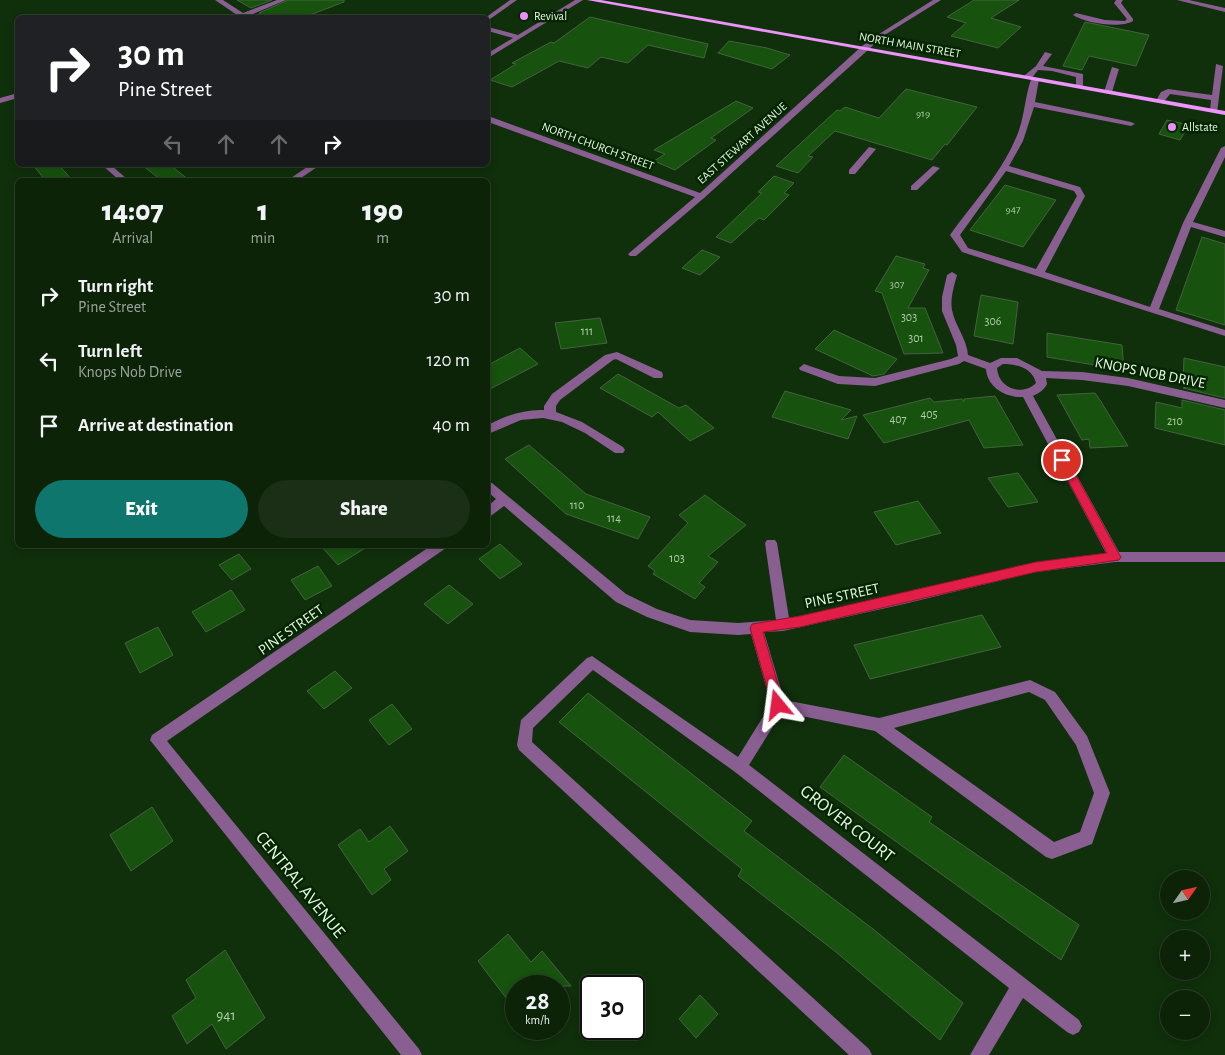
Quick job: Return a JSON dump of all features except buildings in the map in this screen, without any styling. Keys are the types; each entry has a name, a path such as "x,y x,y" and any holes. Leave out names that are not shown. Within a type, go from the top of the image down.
{"main road":[{"name":"NORTH MAIN STREET","path":"590,0 1225,113"}],"street":[{"path":"218,0 239,15"},
{"path":"247,15 283,0"},
{"path":"490,17 514,0"},
{"path":"490,55 580,0"},
{"name":"EAST STEWART AVENUE","path":"633,254 701,196 881,35 938,0"},
{"path":"1076,15 1120,24 1128,23 1131,20 1117,3 1120,0"},
{"path":"1180,0 1223,9 1225,0"},
{"path":"490,30 518,37"},
{"path":"1048,54 1039,67 1032,71 1031,104 1016,148 955,235 965,250 1225,333"},
{"path":"1214,111 1219,66"},
{"path":"1039,67 1078,74 1081,77 1080,86"},
{"path":"1108,92 1115,68"},
{"path":"1160,101 1168,91 1216,98"},
{"path":"0,101 15,96"},
{"path":"1031,104 1131,124"},
{"name":"NORTH CHURCH STREET","path":"490,120 701,196"},
{"path":"1153,310 1188,223 1221,165 1225,148"},
{"path":"852,172 872,149"},
{"path":"108,167 122,178"},
{"path":"295,178 313,167"},
{"path":"1003,167 1077,188 1081,196 1039,273"},
{"path":"914,188 936,168"},
{"path":"1188,223 1225,234"},
{"path":"952,275 947,296 947,308 963,349 963,357"},
{"path":"550,415 550,406 556,397 609,357 617,354 658,375"},
{"path":"804,368 838,380 875,382 943,366 963,357 991,368 990,373 997,384 1013,392 1027,395 1034,393 1042,384 1039,374"},
{"name":"KNOPS NOB DRIVE","path":"991,368 1001,361 1017,361 1039,374 1082,376 1128,382 1225,404"},
{"path":"1027,395 1115,557"},
{"path":"490,429 517,417 532,414 550,415 596,435 619,450"},
{"name":"PINE STREET","path":"490,488 621,598 652,613 690,626 738,629 783,625 904,599 1036,567 1115,557 1225,557"},
{"path":"490,510 503,500"},
{"path":"771,543 783,625"},
{"name":"PINE STREET","path":"157,740 438,548"},
{"path":"740,766 778,705 756,628"},
{"name":"GROVER COURT","path":"863,1055 524,745 526,725 592,662 740,766 1073,1026"},
{"path":"778,705 878,725 1052,851 1086,838 1102,793 1082,741 1050,696 1030,686 878,725"},
{"name":"CENTRAL AVENUE","path":"157,740 413,1055"},
{"path":"979,1055 1021,985"}],"place":[{"name":"Revival","path":"524,16"},
{"name":"Allstate","path":"1172,127"}],"route":[{"path":"778,705 756,628 800,622 1036,567 1115,557 1062,460"}]}
